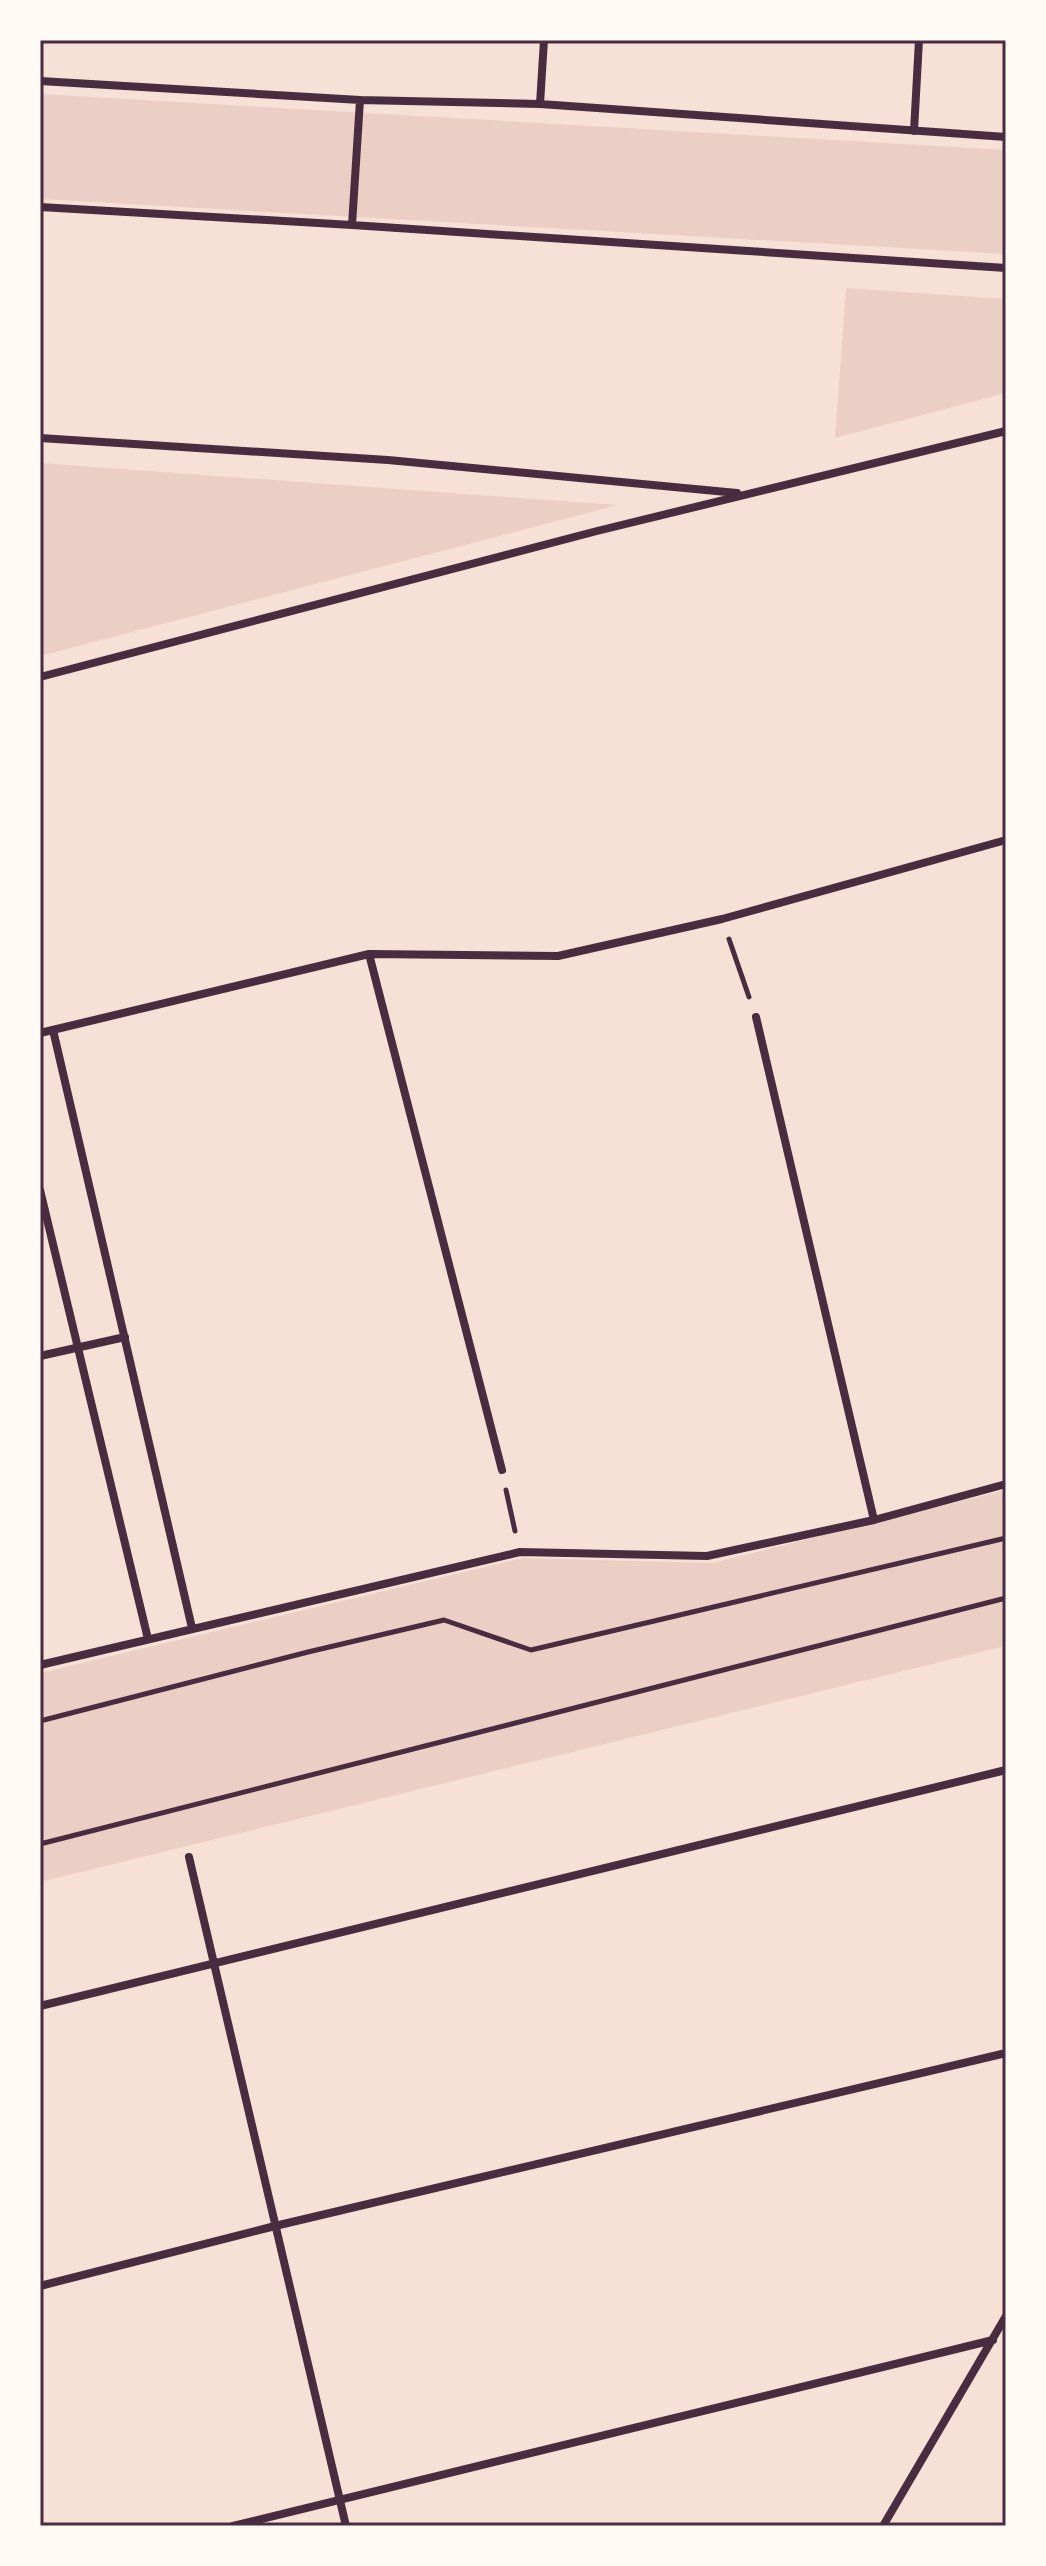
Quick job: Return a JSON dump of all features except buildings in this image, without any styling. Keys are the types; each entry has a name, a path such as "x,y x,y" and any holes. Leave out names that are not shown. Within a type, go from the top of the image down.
{"street":[{"path":"540,104 544,40"},
{"path":"914,131 919,40"},
{"path":"40,81 360,100 540,104 1006,137"},
{"path":"352,225 360,100"},
{"path":"40,207 1006,268"},
{"path":"40,677 746,494 1006,431"},
{"path":"40,438 388,460 746,494"},
{"path":"40,1033 369,954 558,956 722,919 1006,840"},
{"path":"369,954 502,1470"},
{"path":"756,1017 874,1520"},
{"path":"53,1030 192,1628"},
{"path":"40,1190 148,1639"},
{"path":"40,1356 125,1337"},
{"path":"40,1665 520,1552 707,1556 874,1520 1006,1484"},
{"path":"40,2006 1006,1770"},
{"path":"189,1857 346,2526"},
{"path":"40,2286 275,2226 1006,2053"},
{"path":"883,2526 1006,2316"},
{"path":"233,2526 993,2340"}],"path":[{"path":"722,919 756,1017"},
{"path":"502,1470 520,1552"},
{"path":"40,1721 444,1620 531,1650 1006,1538"},
{"path":"40,1844 1006,1598"}],"shaded area":[{"path":"40,94 1006,150 1006,254 40,199"},
{"path":"846,288 1006,299 1006,393 835,438"},
{"path":"40,463 618,505 40,656"},
{"path":"1006,1490 1006,1646 40,1882 40,1673 523,1558 712,1563"}]}
